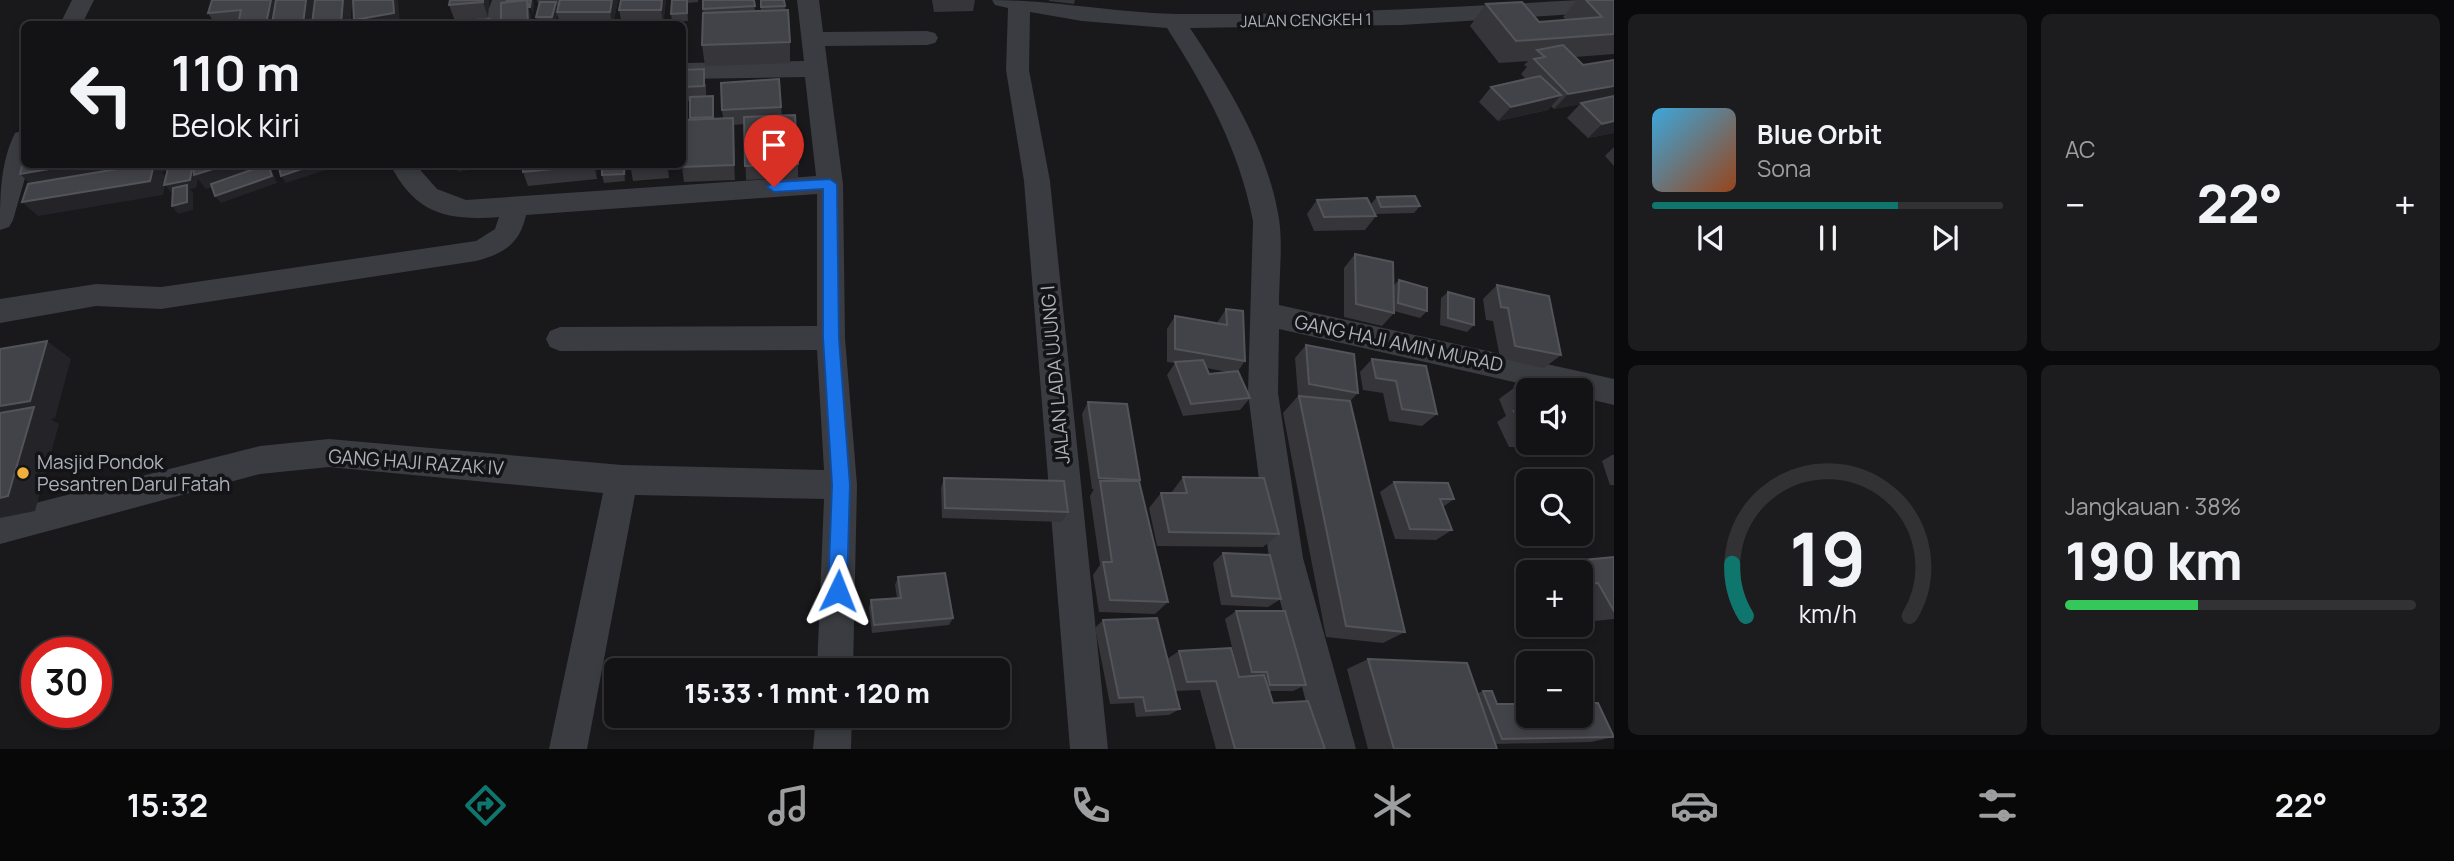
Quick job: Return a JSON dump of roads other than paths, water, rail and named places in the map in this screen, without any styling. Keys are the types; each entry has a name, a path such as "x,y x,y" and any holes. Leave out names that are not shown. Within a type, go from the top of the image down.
{"street":[{"path":"72,21 83,0"},
{"path":"487,21 498,15 503,0"},
{"path":"808,0 830,184 831,338 841,485 835,658"},
{"name":"JALAN CENGKEH 1","path":"1012,1 1083,7 1174,21 1401,18 1595,10"},
{"name":"JALAN LADA UJUNG I","path":"1012,1 1023,112 1037,181 1089,749"},
{"path":"1174,21 1203,65 1239,131 1263,202 1266,220 1263,393 1286,558 1337,749"},
{"path":"812,39 927,38"},
{"path":"686,71 816,69"},
{"path":"0,220 21,149"},
{"path":"405,168 424,195 449,208 466,209 830,184"},
{"path":"0,310 96,295 161,298 476,251 493,246 506,237 511,230 514,205"},
{"name":"GANG HAJI AMIN MURAD","path":"1265,314 1614,393"},
{"path":"561,339 831,338"},
{"name":"GANG HAJI RAZAK IV","path":"0,528 260,460 329,453 622,480 841,485"},
{"path":"568,749 622,480"},
{"path":"832,749 833,728"}],"place":[{"name":"Masjid Pondok Pesantren Darul Fatah","path":"23,473"}]}
